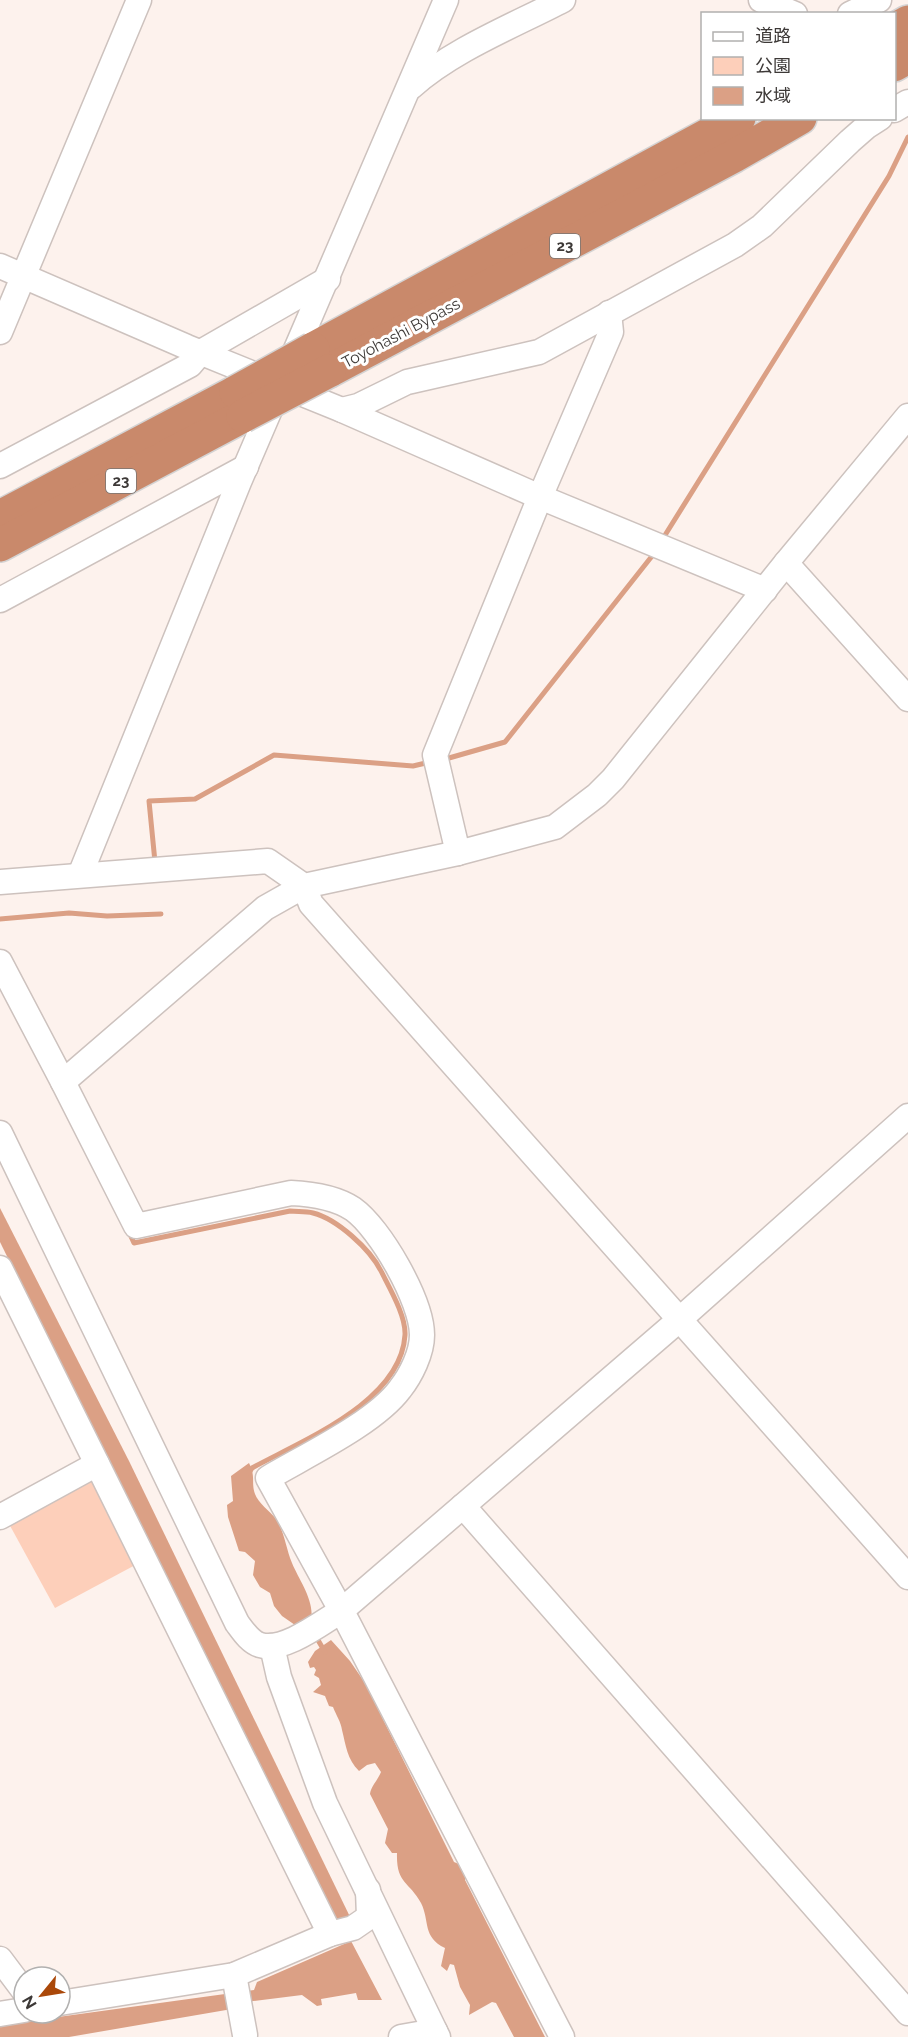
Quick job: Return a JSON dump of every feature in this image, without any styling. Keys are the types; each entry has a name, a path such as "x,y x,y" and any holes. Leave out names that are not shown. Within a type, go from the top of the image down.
{"highway":[{"name":"Toyohashi Bypass","path":"0,545 239,404 321,360 736,120"},
{"name":"Toyohashi Bypass","path":"321,360 724,162 797,120"},
{"name":"Toyohashi Bypass","path":"0,517 239,404"}],"street":[{"path":"0,332 139,0"},
{"path":"80,875 246,468 446,0"},
{"path":"409,89 428,72 467,49 562,0"},
{"path":"761,0 790,12"},
{"path":"854,12 879,0"},
{"path":"342,410 358,406 407,382 539,352 735,245 762,226 850,141 877,120"},
{"path":"0,266 342,410 540,497 765,590"},
{"path":"0,465 189,365 201,352 328,279"},
{"path":"458,853 436,761 540,497 611,332 609,313"},
{"path":"63,1082 265,908 304,886 458,853 555,827 597,795 613,779 786,563 908,416"},
{"path":"0,600 246,468"},
{"path":"786,563 908,699"},
{"path":"0,882 268,861 304,886 311,904 908,1577"},
{"path":"0,962 135,1226 291,1193 312,1194 352,1209 378,1238 407,1283 418,1311 422,1335 414,1367 400,1390 362,1423 268,1478 342,1611 562,2037"},
{"path":"0,1133 237,1623 249,1638 260,1645 284,1642 342,1611 678,1320 908,1116"},
{"path":"0,1268 330,1934"},
{"path":"0,1517 97,1464"},
{"path":"463,1506 908,2013"},
{"path":"284,1642 279,1677 325,1803 436,2034 401,2037"},
{"path":"72,2002 234,1975 330,1934 353,1928 369,1917 368,1890"},
{"path":"0,1959 12,1975"},
{"path":"234,1975 245,2035"}],"green space":[{"path":"88,1476 97,1479 139,1563 55,1608 8,1522"}],"water":[{"path":"0,1208 129,1461 353,1923 341,1927 206,1662 0,1242"},
{"path":"249,1463 255,1494 279,1524 292,1563 309,1598 311,1620 295,1625 282,1616 274,1606 270,1593 260,1587 253,1575 255,1561 245,1552 239,1551 228,1517 227,1505 233,1501 231,1476"},
{"path":"331,1640 350,1661 365,1683 454,1862 461,1865 466,1874 465,1880 545,2037 514,2037 496,2003 492,2002 469,2015 470,2005 460,1987 454,1965 450,1964 447,1971 441,1966 445,1948 438,1944 430,1934 421,1903 401,1877 397,1853 392,1853 385,1843 388,1829 370,1794 381,1772 375,1763 359,1771 352,1762 341,1724 333,1707 329,1706 325,1696 313,1692 321,1685 319,1678 314,1675 316,1670 314,1667 310,1668 308,1662 315,1651"},
{"path":"351,1941 382,2000 358,2000 356,1993 321,1999 322,2005 317,2006 302,1995 253,2001 232,2009 69,2037 0,2037 0,2025 72,2025 72,2015 254,1990 257,1982"}],"waterway":[{"path":"662,540 889,176 908,137"},
{"path":"442,760 505,742 656,551"},
{"path":"155,862 149,801 195,799 274,755 413,766 430,762"},
{"path":"0,919 69,913 107,916 161,914"},
{"path":"129,1232 134,1243 290,1211 313,1213 342,1228 361,1245 376,1262 393,1294 403,1320 405,1335 399,1359 387,1380 346,1416 252,1468 249,1473"},
{"path":"315,1635 325,1652"}]}
